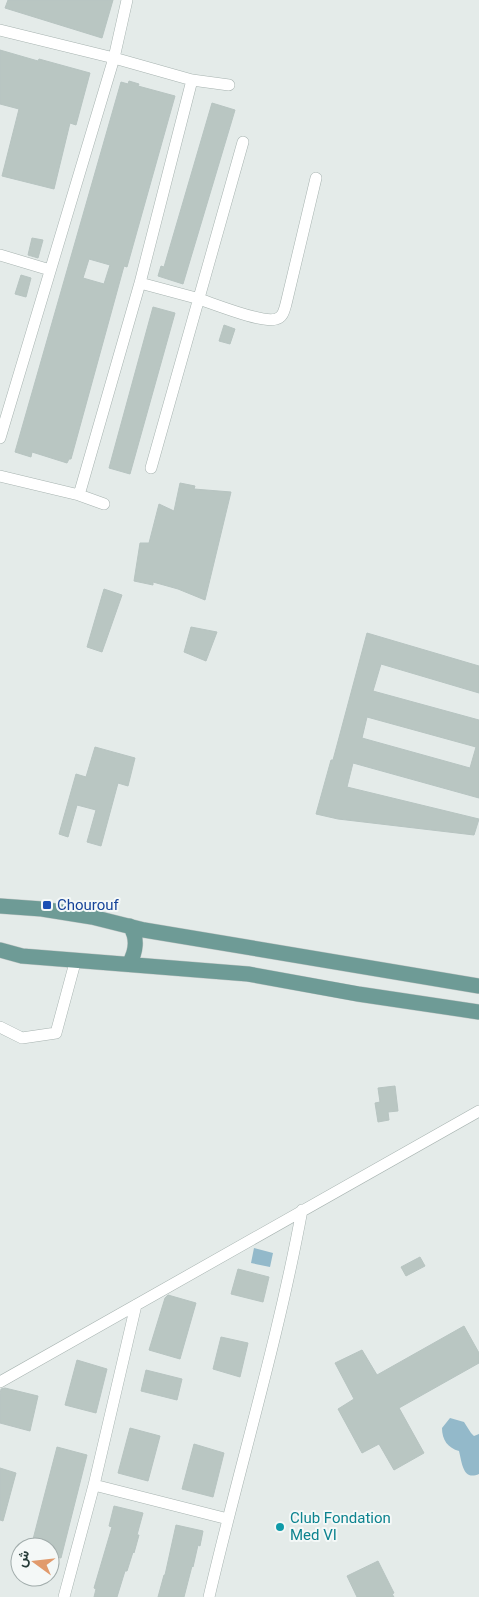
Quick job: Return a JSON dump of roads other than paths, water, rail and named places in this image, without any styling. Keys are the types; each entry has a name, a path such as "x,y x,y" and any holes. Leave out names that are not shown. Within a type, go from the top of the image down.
{"main road":[{"path":"0,906 75,914 130,926 479,986"},
{"path":"129,964 133,956 135,937 130,926"},
{"path":"0,950 22,956 248,974 358,994 479,1012"}],"street":[{"path":"0,438 114,58 127,0"},
{"path":"0,30 114,58 192,80 229,85"},
{"path":"79,495 140,283 192,80"},
{"path":"151,468 243,142"},
{"path":"140,283 267,319 277,319 282,315 286,304 316,178"},
{"path":"0,255 50,270"},
{"path":"0,476 79,495 104,504"},
{"path":"0,1027 22,1038 56,1032 76,960"},
{"path":"0,1382 479,1111"},
{"path":"209,1597 291,1271 302,1210"},
{"path":"64,1597 94,1485 136,1305"},
{"path":"94,1485 228,1518"}],"water":[{"path":"254,1248 273,1253 270,1267 251,1263"},
{"path":"450,1418 464,1422 474,1436 479,1434 479,1474 474,1476 466,1473 459,1451 452,1448 444,1440 442,1428"}],"place":[{"name":"Chourouf","path":"47,905"},
{"name":"Club Fondation Med VI","path":"280,1527"}]}
